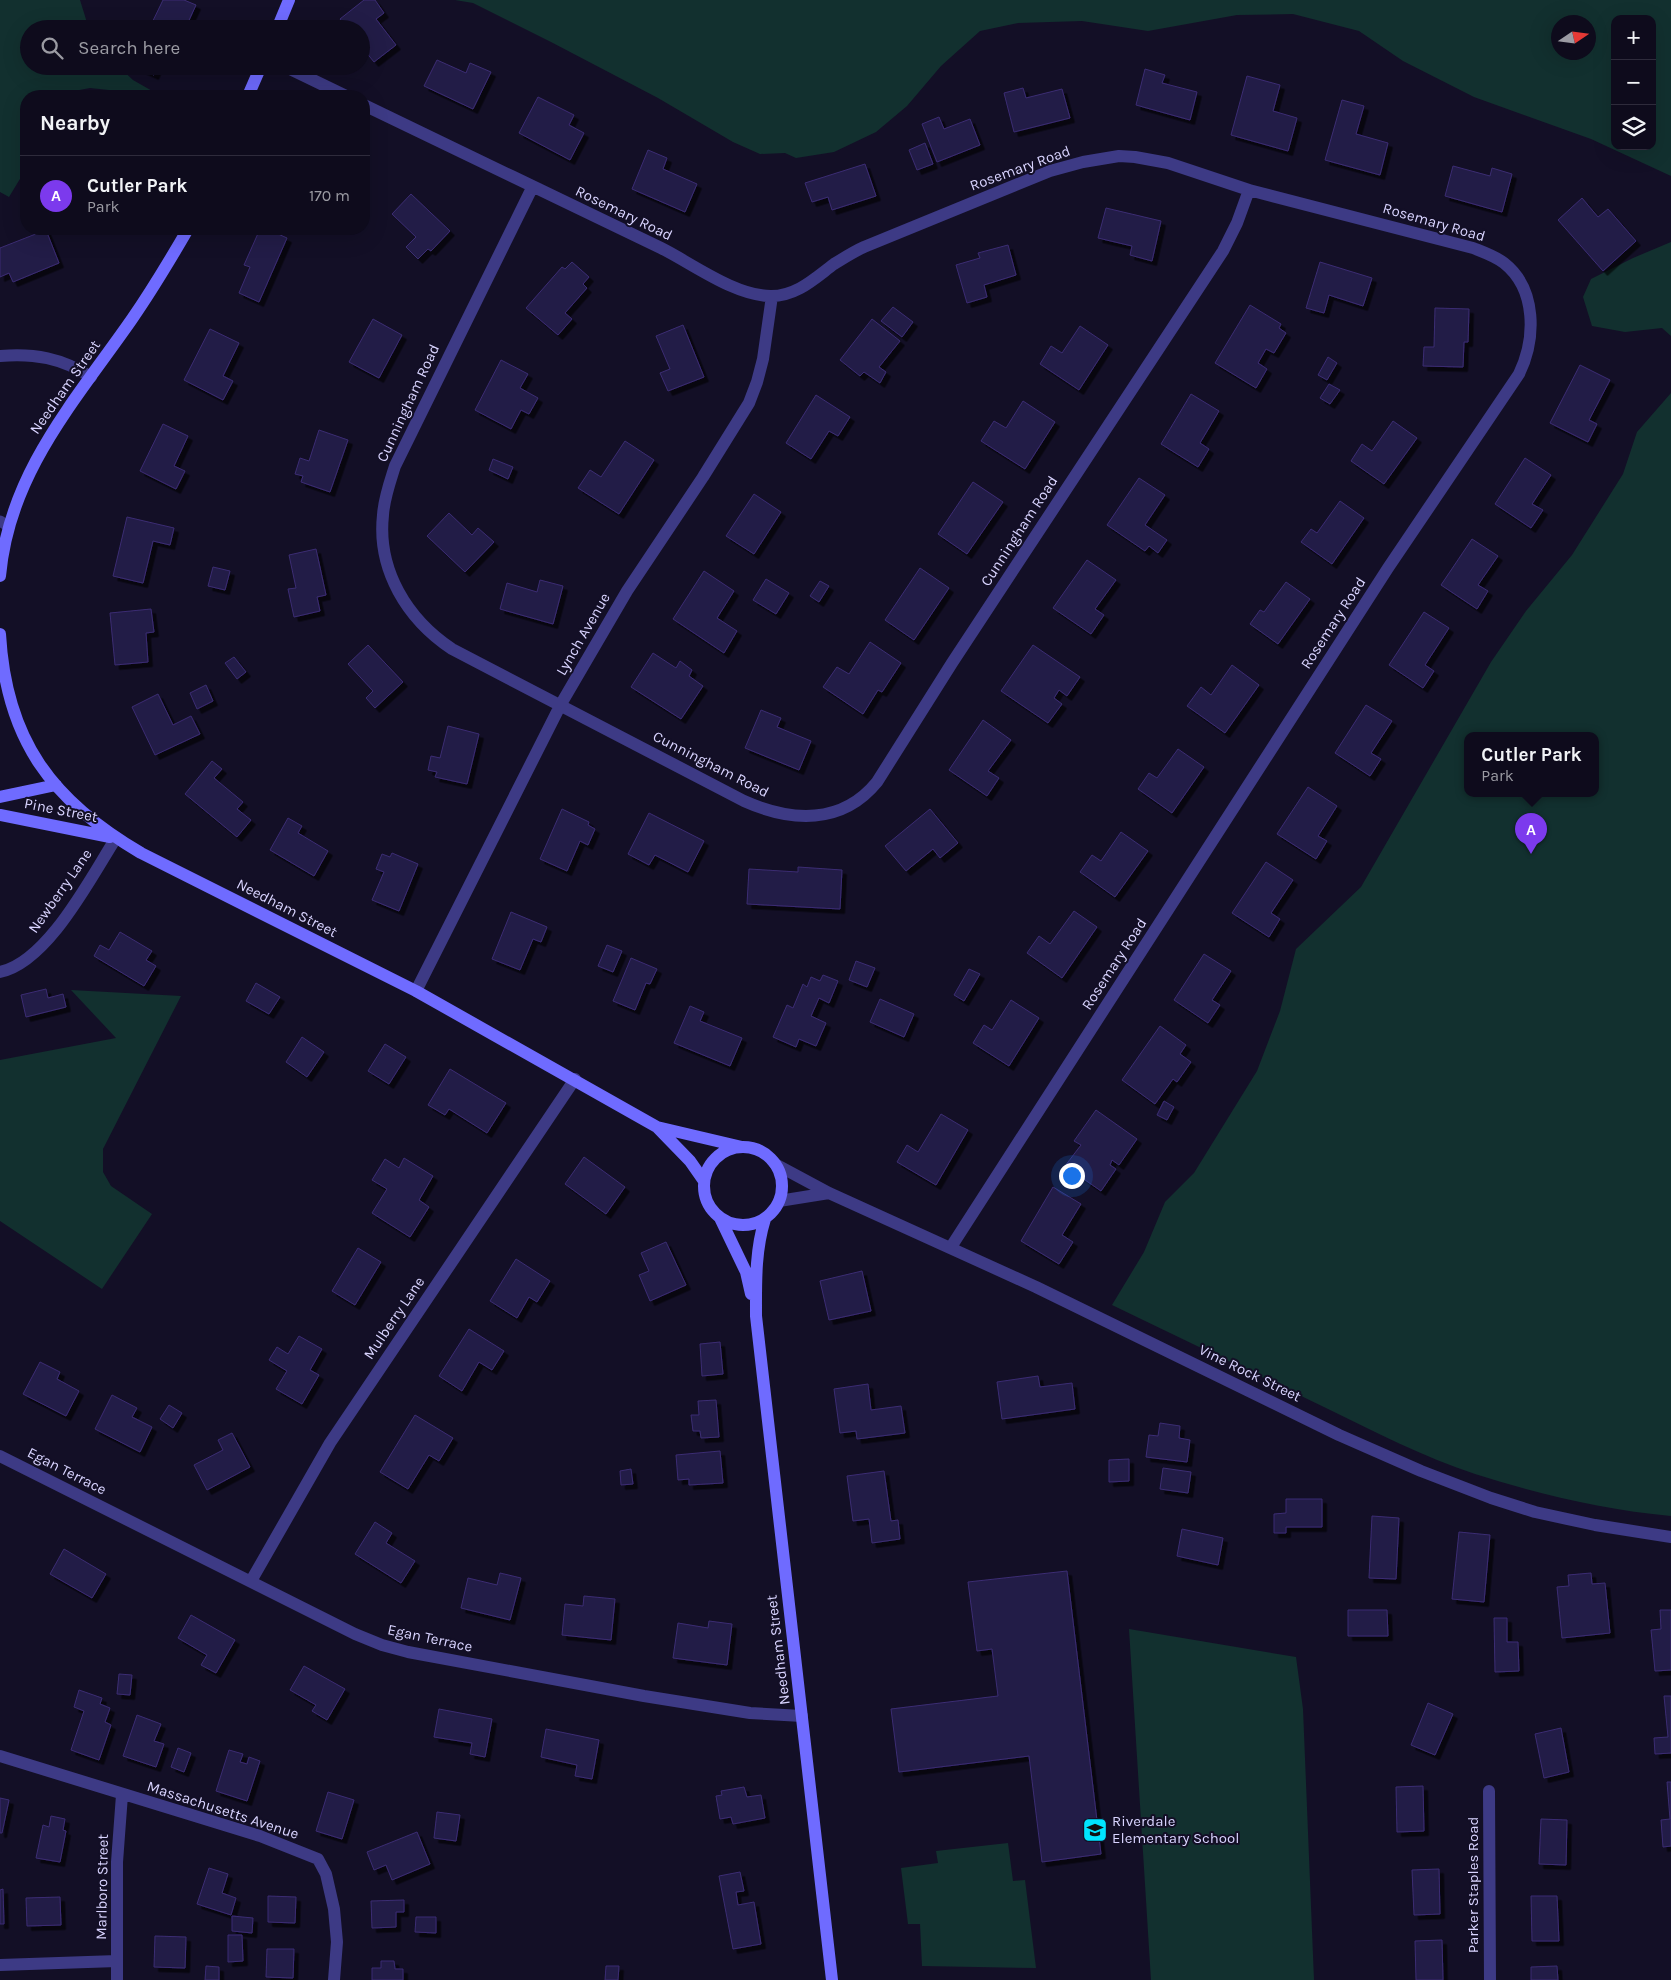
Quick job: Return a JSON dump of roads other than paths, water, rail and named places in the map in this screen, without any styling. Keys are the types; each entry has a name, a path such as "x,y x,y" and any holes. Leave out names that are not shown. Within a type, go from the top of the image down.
{"main road":[{"path":"281,20 289,0"},
{"path":"251,90 257,75"},
{"name":"Needham Street","path":"0,576 4,524 36,460 60,418 153,288 184,235"},
{"path":"0,538 4,524"},
{"name":"Needham Street","path":"0,634 5,676 16,717 26,741 40,765 70,802 116,838 141,853 416,991 658,1127 742,1147"},
{"name":"Pine Street","path":"0,797 56,786"},
{"name":"Pine Street","path":"0,815 116,838"},
{"name":"Needham Street","path":"658,1127 690,1161 704,1181"},
{"path":"731,1148 755,1148 775,1164 781,1176 782,1189 779,1201 765,1219 754,1224 730,1223 720,1218 707,1202 704,1181 707,1170 721,1153 731,1148"},
{"name":"Needham Street","path":"720,1218 746,1272 756,1316 832,1980"},
{"name":"Needham Street","path":"756,1316 758,1239 765,1219"}],"street":[{"path":"303,75 334,90"},
{"name":"Rosemary Road","path":"370,108 733,286 752,293 772,296 791,293 806,286 842,259 864,247 1050,171 1083,162 1118,156 1152,159 1249,190 1453,242 1490,254 1513,271 1526,295 1531,322 1529,348 1519,374 1388,568 951,1247"},
{"name":"Cunningham Road","path":"532,188 402,449 385,498 382,530 383,546 392,578 406,605 426,629 437,639 467,658 561,704 762,809 794,816 812,816 828,813 857,802 877,782 952,663 1223,251 1237,223 1249,190"},
{"name":"Lynch Avenue","path":"416,991 561,704 628,591 749,403 763,359 772,296"},
{"path":"0,356 26,354 54,359 68,363 91,377"},
{"name":"Newberry Lane","path":"0,972 14,968 24,962 42,946 73,905 116,838"},
{"name":"Mulberry Lane","path":"251,1581 330,1443 575,1079"},
{"name":"Vine Rock Street","path":"775,1164 829,1194 951,1247 1155,1344 1339,1435 1421,1471 1491,1498 1535,1512 1595,1525 1671,1537"},
{"path":"779,1201 829,1194"},
{"name":"Egan Terrace","path":"0,1456 355,1634 382,1645 408,1652 731,1710 771,1715 802,1716"},
{"name":"Massachusetts Avenue","path":"0,1756 260,1836 318,1859 326,1874 334,1909 337,1942 334,1980"},
{"name":"Parker Staples Road","path":"1489,1791 1490,1980"},
{"name":"Marlboro Street","path":"116,1980 117,1862 122,1795"},
{"path":"0,1965 117,1961"}],"place":[{"name":"Cutler Park","path":"1531,854"},
{"name":"Riverdale Elementary School","path":"1095,1830"}]}
